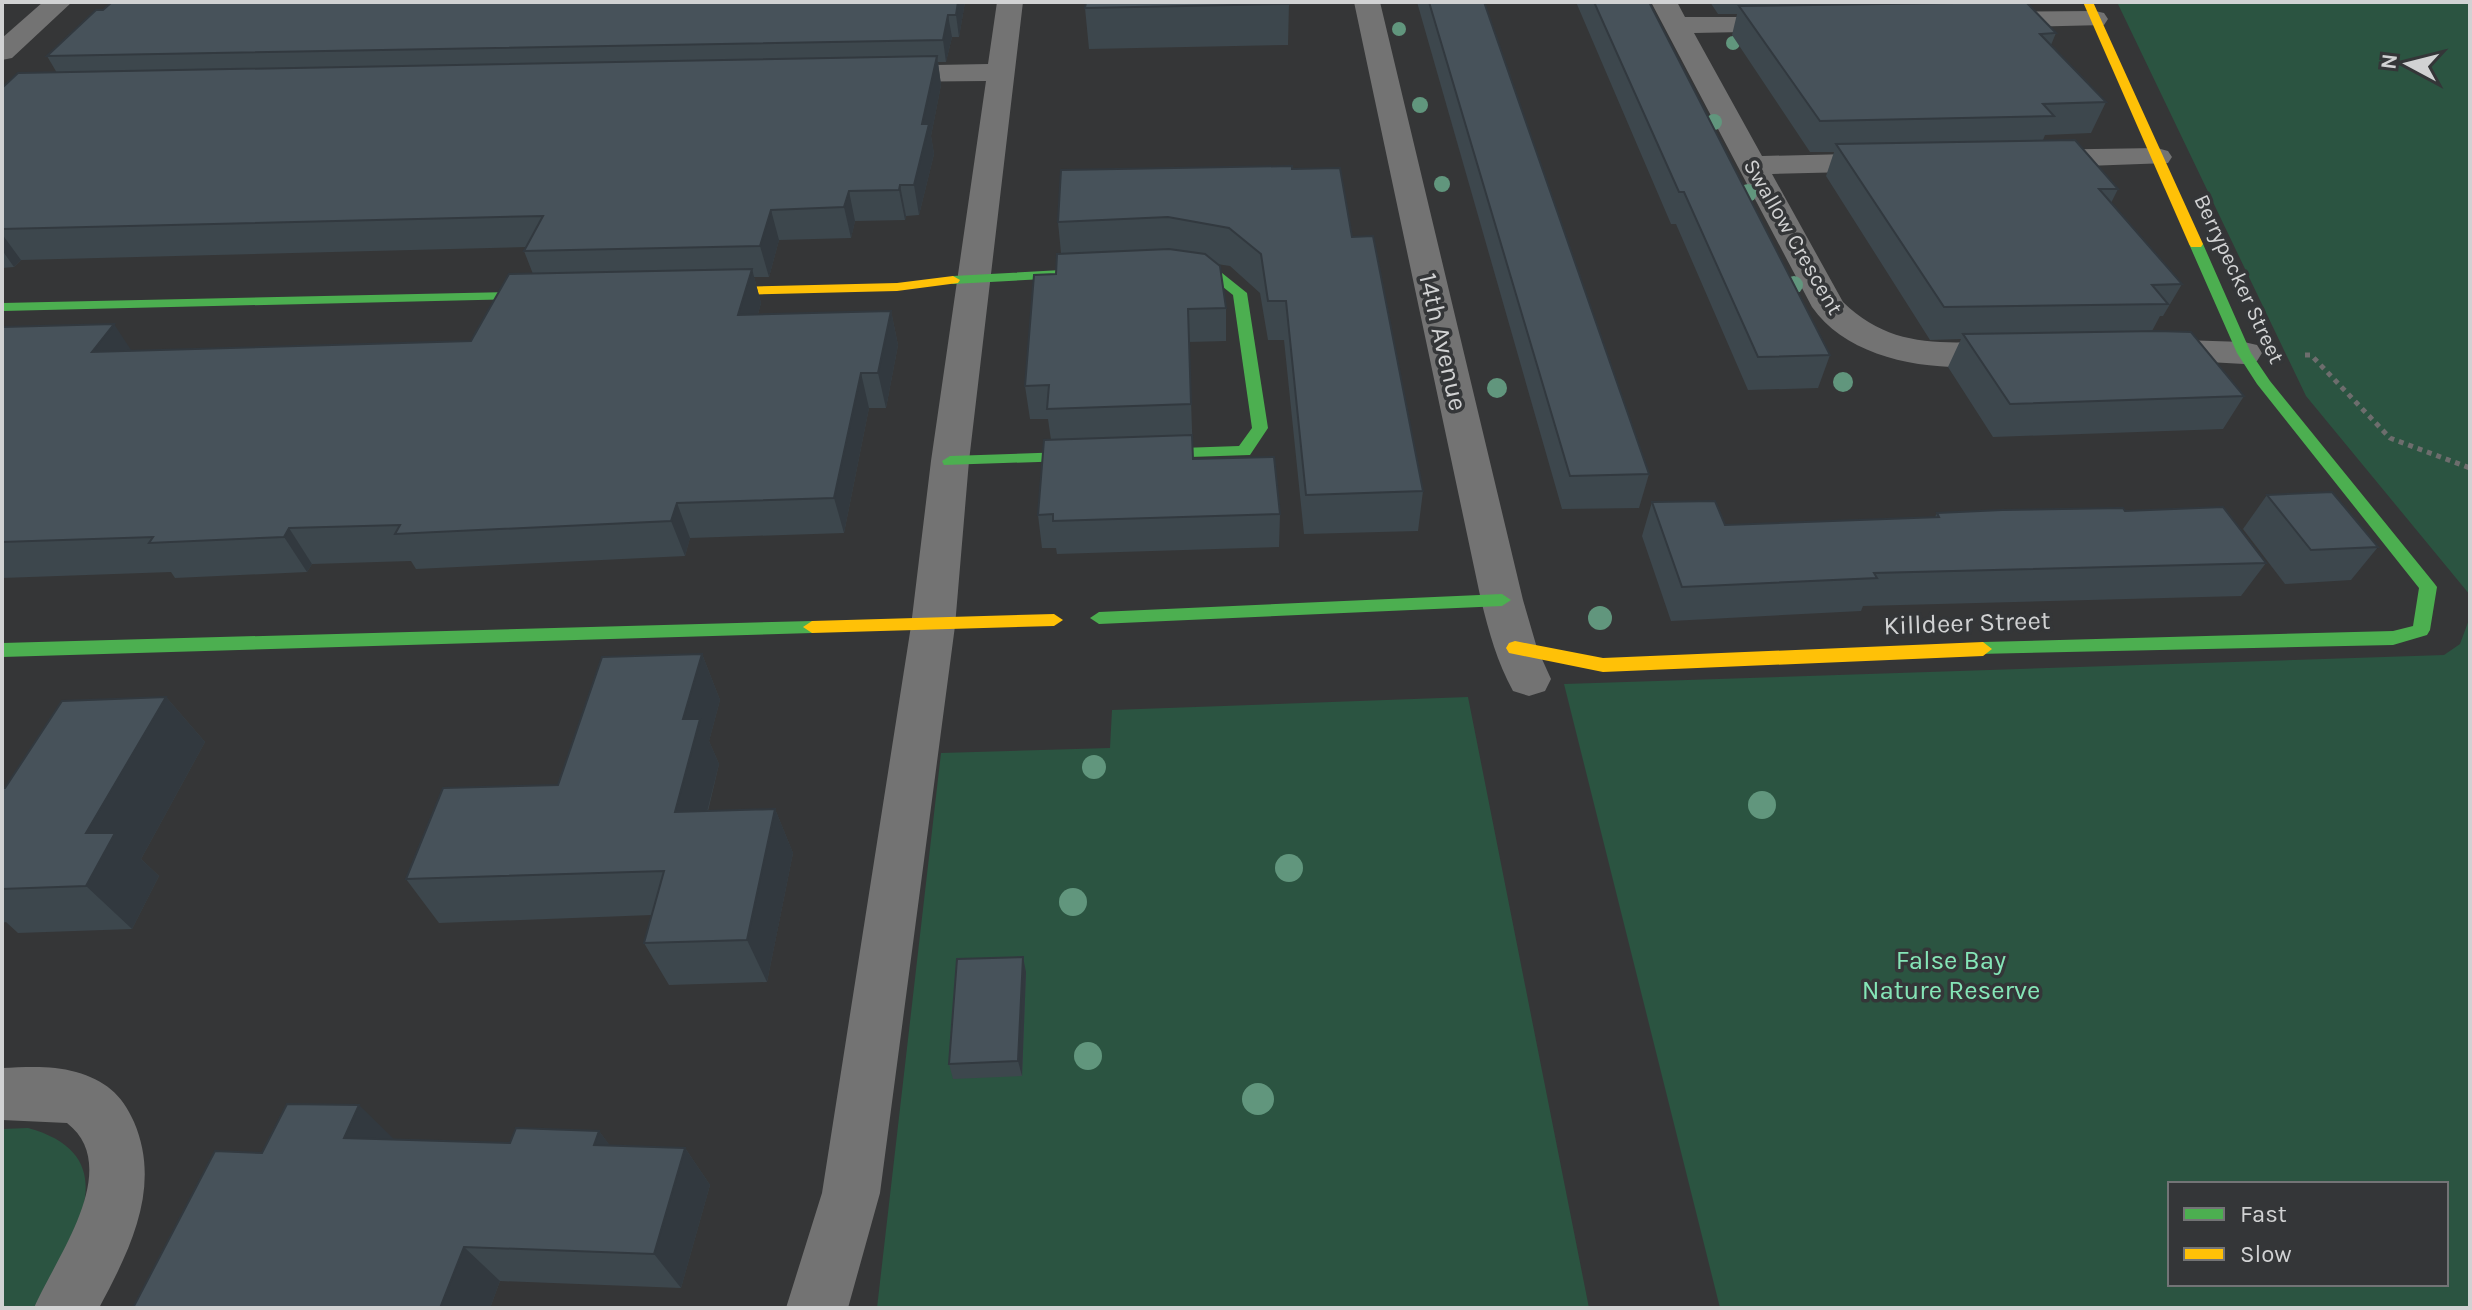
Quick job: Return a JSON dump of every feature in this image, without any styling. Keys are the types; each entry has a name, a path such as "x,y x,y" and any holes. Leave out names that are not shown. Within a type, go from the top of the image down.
{"street":[{"path":"2,52 59,2"},
{"path":"817,1308 851,1193 933,626 950,461 1010,2"},
{"name":"14th Avenue","path":"1367,2 1502,600 1522,663"},
{"path":"1956,21 2092,10"},
{"name":"Berrypecker Street","path":"2092,10 2244,353 2267,391 2428,587 2421,630"},
{"path":"1671,13 1816,23"},
{"name":"Swallow Crescent","path":"1671,13 1829,307 1845,326 1892,349 1918,354 2044,352"},
{"path":"857,75 999,72"},
{"path":"2001,160 2157,157"},
{"path":"1751,165 1923,161"},
{"path":"673,292 897,287 975,277 1170,268 1202,271 1232,284 1240,293 1260,428 1251,445 1235,453 950,461"},
{"path":"2,307 577,294"},
{"path":"2123,350 2244,353"},
{"path":"1099,618 1502,600"},
{"path":"2,650 933,626 1054,620"},
{"name":"Killdeer Street","path":"1522,663 1603,665 2021,647 2393,638 2421,630"},
{"path":"2,1094 34,1093 78,1099 102,1116 118,1152 116,1190 97,1251 65,1308"}],"path":[{"path":"2244,353 2311,355 2390,438 2470,468"}],"green space":[{"path":"2117,2 2470,2 2470,595 2306,396"},
{"name":"False Bay Nature Reserve","path":"2470,617 2470,1308 1720,1308 1564,684 2444,655 2460,644"},
{"path":"1468,697 1589,1308 877,1308 941,753 1110,748 1112,710"},
{"path":"28,1128 60,1142 78,1160 85,1182 84,1206 75,1232 34,1308 2,1308 2,1129"}],"building":[{"path":"112,2 958,2 956,15 948,15 943,40 47,56 96,10 103,10"},
{"path":"1086,2 1289,2 1289,4 1085,8"},
{"path":"1429,2 1484,2 1649,474 1570,476"},
{"path":"1594,2 1649,2 1830,355 1758,357 1684,192 1679,192"},
{"path":"2026,2 2056,33 2040,34 2106,102 2043,104 2054,116 1820,121 1739,6"},
{"path":"937,56 922,124 929,124 914,185 900,185 899,190 849,191 844,207 771,210 760,246 524,251 543,216 2,229 2,88 18,73"},
{"path":"2075,140 2118,189 2099,189 2182,284 2152,285 2168,304 1944,307 1836,144"},
{"path":"1292,166 1292,169 1340,168 1352,237 1373,236 1423,491 1306,495 1286,301 1268,301 1261,254 1229,228 1168,217 1058,222 1061,170"},
{"path":"1169,249 1205,254 1220,266 1226,308 1188,309 1191,404 1047,409 1049,385 1025,386 1034,275 1056,274 1057,254"},
{"path":"752,269 738,315 891,311 878,373 861,373 834,498 677,503 671,521 395,534 400,525 289,528 284,537 149,543 153,537 2,542 2,327 114,324 92,352 471,341 509,274"},
{"path":"2191,332 2244,396 2010,404 1963,334"},
{"path":"1192,435 1193,459 1274,457 1280,514 1053,521 1053,514 1038,515 1044,440"},
{"path":"2332,492 2378,547 2311,550 2267,495"},
{"path":"1715,501 1725,525 1939,517 1937,513 2002,510 2123,508 2125,511 2223,507 2266,563 1874,573 1877,578 1682,587 1652,502"},
{"path":"702,654 683,719 700,719 675,812 775,809 747,940 644,943 664,871 406,879 443,788 558,785 602,657"},
{"path":"166,697 86,833 115,833 86,886 2,889 2,788 5,788 62,701"},
{"path":"1023,957 1018,1061 949,1064 957,959"},
{"path":"287,1104 359,1105 344,1138 510,1143 516,1128 599,1131 594,1145 685,1148 654,1254 464,1247 440,1308 133,1308 215,1151 262,1153"}],"traffic: fast":[{"path":"1983,649 2393,638 2421,630 2428,587 2264,384 2244,353 2196,244"},
{"path":"950,461 1244,451 1260,428 1240,293 1217,276 1170,268 953,280"},
{"path":"2,307 555,295"},
{"path":"1099,618 1502,600"},
{"path":"2,650 812,627"}],"traffic: slow":[{"path":"2088,2 2196,244"},
{"path":"696,292 897,287 953,280"},
{"path":"812,627 1054,620"},
{"path":"1515,648 1603,665 1983,649"}]}
